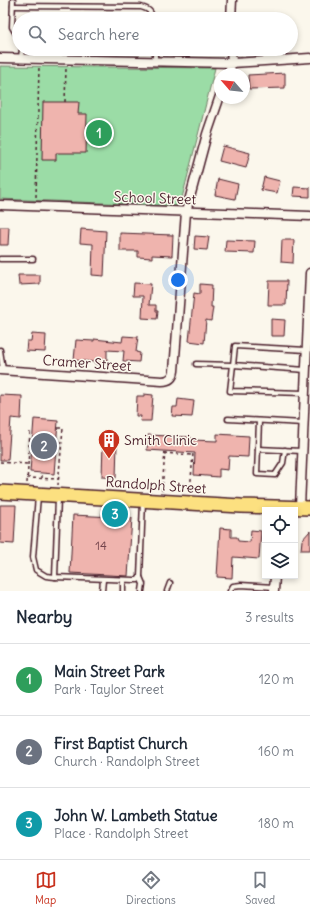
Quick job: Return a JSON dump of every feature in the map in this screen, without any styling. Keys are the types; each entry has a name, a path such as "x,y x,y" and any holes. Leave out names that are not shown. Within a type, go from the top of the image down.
{"main road":[{"name":"Randolph Street","path":"0,492 262,507"}],"street":[{"path":"231,12 232,0"},
{"path":"230,68 232,63 232,56"},
{"path":"0,58 232,63 310,58"},
{"path":"186,212 207,134 217,104"},
{"name":"School Street","path":"0,206 310,216"},
{"name":"Cramer Street","path":"2,371 162,381 167,381 172,378 174,371 186,212"},
{"path":"305,507 302,451 308,354 310,273"}],"lane":[{"path":"13,0 13,12"},
{"path":"13,6 141,7 148,9 151,12"},
{"path":"155,56 155,61"},
{"path":"0,259 33,259"},
{"path":"305,393 230,391 235,346 308,354"},
{"path":"0,350 2,371"},
{"path":"196,364 306,370"},
{"path":"228,419 304,423"},
{"path":"259,421 257,474 275,475 284,463 285,450"},
{"path":"258,449 302,451"},
{"path":"32,494 33,557 36,570 39,573 54,577 103,580 138,580 140,577"},
{"path":"54,577 58,495"},
{"path":"142,591 143,584 140,577 143,500"},
{"path":"102,591 103,580"},
{"path":"123,580 123,591"},
{"path":"167,591 170,583"},
{"path":"230,591 233,586 241,585 275,589"}],"path":[{"path":"35,207 39,59"},
{"path":"65,102 66,60"},
{"path":"58,428 63,428 58,495"},
{"path":"30,432 27,478 32,494"},
{"path":"161,501 164,452 193,454 190,503"},
{"path":"0,462 27,464"},
{"path":"42,473 42,478"},
{"path":"27,478 59,479"}],"green space":[{"path":"0,66 215,68 180,206 0,199"}],"building":[{"path":"285,73 285,88 250,89 250,75"},
{"path":"43,102 79,102 78,114 87,114 86,153 56,153 56,160 42,160"},
{"path":"223,146 250,153 246,168 219,161"},
{"path":"264,177 280,181 277,193 261,190"},
{"path":"218,179 238,184 235,199 215,195"},
{"path":"294,187 310,188 310,197 293,196"},
{"path":"0,227 9,227 8,245 0,245"},
{"path":"81,229 106,231 104,276 92,275 93,244 80,243"},
{"path":"120,233 173,235 172,256 152,255 152,258 138,257 138,251 120,251"},
{"path":"195,236 209,237 207,250 194,249"},
{"path":"226,240 255,241 254,253 225,252"},
{"path":"282,240 294,240 293,263 281,262"},
{"path":"18,275 40,275 40,284 19,285"},
{"path":"269,281 287,281 286,305 268,305"},
{"path":"134,283 151,284 149,305 156,305 156,311 158,311 157,319 142,318 143,296 133,296"},
{"path":"200,284 212,285 211,307 213,307 211,321 206,320 204,343 189,341 194,293 200,294"},
{"path":"271,319 285,320 284,336 271,336"},
{"path":"32,334 46,335 45,352 26,351 27,341 31,341"},
{"path":"123,336 138,337 136,352 140,353 139,362 123,361 124,351 107,350 107,361 104,361 104,365 95,364 95,362 74,360 76,340 94,341 94,339 122,342"},
{"path":"144,394 153,395 151,421 140,421 141,416 136,416 137,396 144,396"},
{"path":"0,395 22,396 21,419 11,418 8,460 0,460"},
{"path":"178,399 194,401 192,417 172,416 173,407 177,407"},
{"path":"34,419 58,421 54,474 30,472"},
{"path":"217,434 249,436 248,457 229,456 228,470 219,469 219,477 194,475 195,453 147,450 148,435 191,437 191,440 217,441"},
{"name":"Smith Clinic","path":"103,443 117,443 116,478 102,477"},
{"path":"0,505 16,505 14,544 0,543"},
{"path":"73,515 132,518 128,576 70,573"},
{"path":"220,528 231,529 231,537 237,537 238,541 250,542 251,530 261,531 259,559 233,557 232,578 217,577"},
{"path":"310,531 310,550 301,550 302,540"}],"place":[{"name":"Main Street Park","path":"99,133"},
{"name":"First Baptist Church","path":"44,446"},
{"name":"Smith Clinic","path":"109,460"},
{"name":"John W. Lambeth Statue","path":"115,514"}]}
